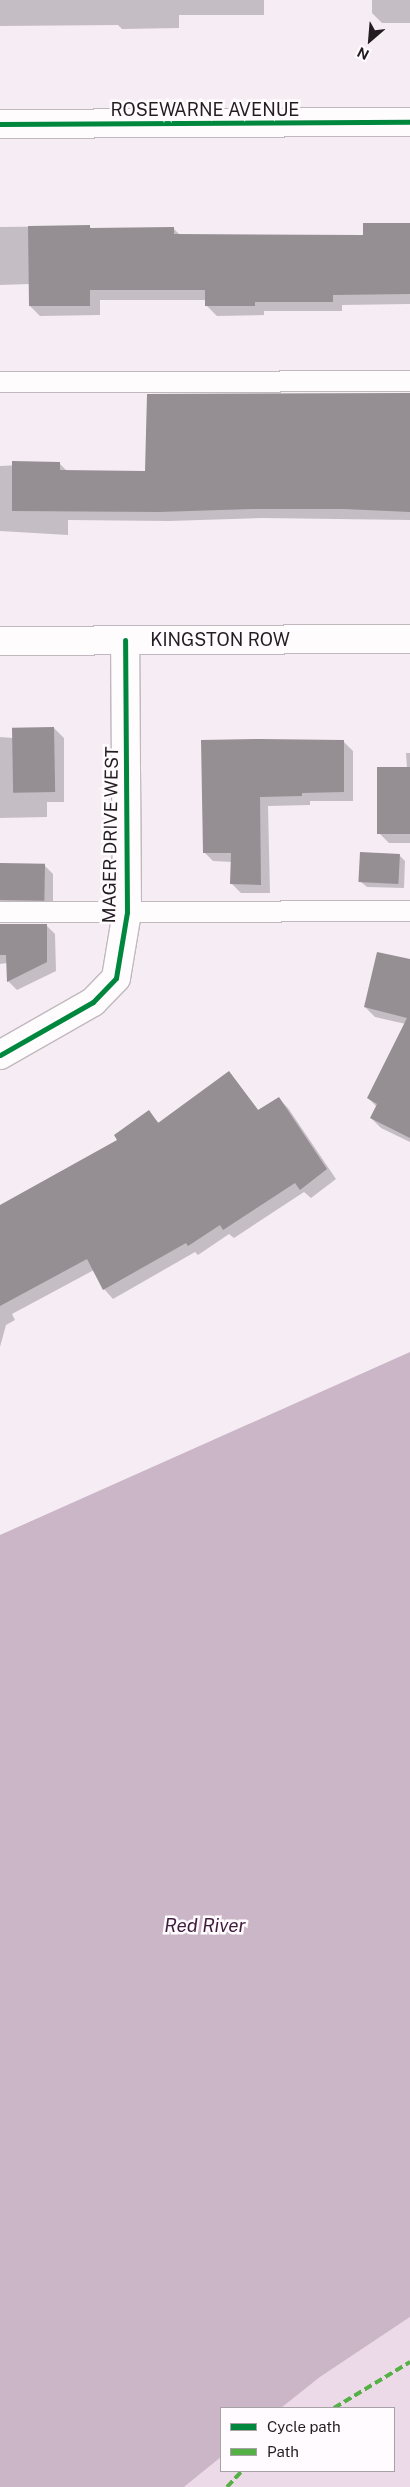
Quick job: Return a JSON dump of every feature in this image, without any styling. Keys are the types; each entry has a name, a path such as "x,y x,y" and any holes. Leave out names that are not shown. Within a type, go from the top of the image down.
{"street":[{"name":"ROSEWARNE AVENUE","path":"0,124 410,122"},
{"name":"KINGSTON ROW","path":"0,641 410,639"},
{"name":"MAGER DRIVE WEST","path":"0,1055 93,1002 116,978 127,912 125,640"}],"lane":[{"path":"0,382 410,381"},
{"path":"0,912 410,911"}],"shaded area":[{"path":"410,2317 410,2487 184,2487 220,2458 220,2472 395,2472 395,2407 282,2407 320,2377"}],"water":[{"name":"Red River","path":"410,1352 410,2317 320,2377 282,2407 220,2407 220,2458 184,2487 0,2487 0,1535"}],"building":[{"path":"363,223 410,223 410,294 333,295 333,302 255,302 255,306 205,306 205,290 90,290 90,306 29,306 28,226 90,225 90,228 174,227 174,234 363,235"},
{"path":"410,393 410,512 344,509 159,512 12,511 12,461 60,462 60,470 145,471 147,394"},
{"path":"54,727 55,792 13,793 12,728"},
{"path":"201,740 344,740 344,792 260,797 261,885 230,884 231,853 203,853"},
{"path":"377,767 410,767 410,834 377,834"},
{"path":"360,852 400,854 398,884 358,882"},
{"path":"0,863 45,864 44,901 0,900"},
{"path":"0,924 47,924 47,962 7,982 6,955 0,955"},
{"path":"377,952 410,959 410,1138 370,1118 377,1104 367,1098 407,1018 364,1007"},
{"path":"229,1071 258,1110 279,1097 327,1169 300,1190 295,1183 223,1230 220,1225 188,1246 186,1243 103,1290 87,1259 0,1306 0,1205 117,1140 114,1135 149,1110 158,1123"}],"marked path":[{"path":"336,2407 410,2362"},
{"path":"227,2487 241,2472"}],"cycle path":[{"path":"0,124 410,122"},
{"path":"0,1055 93,1002 116,978 127,912 125,640"}]}
